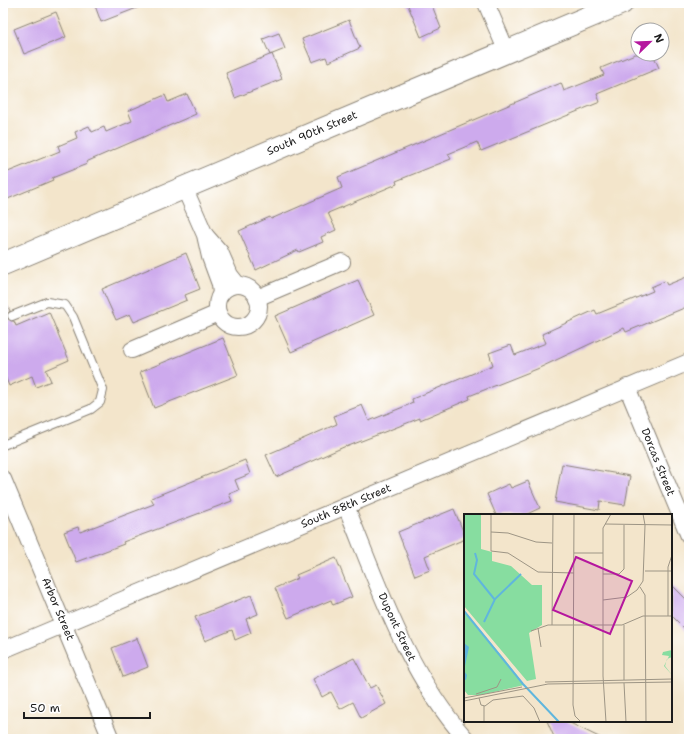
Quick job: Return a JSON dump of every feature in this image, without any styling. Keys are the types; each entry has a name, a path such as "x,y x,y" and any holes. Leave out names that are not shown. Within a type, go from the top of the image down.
{"main road":[{"name":"South 90th Street","path":"3,264 622,3"}],"street":[{"path":"486,3 507,52"},
{"path":"184,187 205,235 210,257 220,284 221,294"},
{"path":"205,235 220,252 230,275 238,285 249,289 257,298 259,306 252,321 246,325 237,327 230,325 218,314 218,301 221,294 227,288 238,285"},
{"path":"257,298 342,262"},
{"path":"132,350 218,314"},
{"name":"South 88th Street","path":"3,650 689,362"},
{"name":"Dorcas Street","path":"628,387 689,536"},
{"name":"Arbor Street","path":"5,489 64,624 111,739"},
{"name":"Dupont Street","path":"346,506 390,615 410,658 436,702 466,739"}],"lane":[{"path":"3,445 91,409 100,402 103,390 73,317 64,305 47,302 12,316"}],"building":[{"path":"94,3 147,3 147,4 101,22"},
{"path":"407,3 431,3 441,28 421,37"},
{"path":"56,12 66,37 24,54 14,29"},
{"path":"349,20 360,48 328,62 326,57 312,62 302,39"},
{"path":"279,33 285,49 270,55 263,39"},
{"path":"272,54 282,79 235,98 226,73"},
{"path":"630,56 630,62 656,62 659,68 597,94 600,102 481,151 477,142 448,154 451,159 396,181 397,184 328,213 336,230 321,237 323,242 299,252 298,250 256,270 239,231 270,217 271,219 342,188 338,177 561,83 564,91 604,75 601,68"},
{"path":"187,94 196,114 86,162 87,164 52,178 53,180 3,201 3,174 60,151 58,146 77,138 75,132 89,126 92,132 104,127 106,132 132,121 128,111 165,95 168,102"},
{"path":"186,253 200,289 185,295 187,300 134,322 130,314 116,320 102,289"},
{"path":"689,276 689,306 626,332 624,328 537,369 469,396 470,399 420,420 420,418 346,446 276,477 266,455 337,424 334,416 362,405 369,421 413,403 412,399 493,365 489,353 511,345 515,355 546,343 542,334 595,310 597,314 653,291 651,287 665,281 667,285"},
{"path":"358,280 374,315 291,352 275,316"},
{"path":"3,295 10,311 7,318 14,321 16,326 49,312 69,360 46,370 51,381 36,387 32,376 9,386 3,371"},
{"path":"223,338 238,375 154,408 140,372"},
{"path":"245,460 250,474 235,480 239,490 229,494 232,501 123,542 124,544 76,562 64,532 78,527 80,532 154,504 151,498"},
{"path":"562,464 630,476 625,505 600,501 599,510 555,502"},
{"path":"528,481 540,508 527,514 496,514 487,494 509,484 511,488"},
{"path":"454,509 464,534 464,539 425,556 430,570 415,576 398,532"},
{"path":"336,558 352,597 333,605 331,600 288,618 275,588 298,578 296,575"},
{"path":"672,585 689,602 689,633 672,616"},
{"path":"251,595 258,614 246,619 251,633 235,640 232,630 205,641 195,617"},
{"path":"137,638 148,667 123,677 112,648"},
{"path":"354,658 370,688 376,685 386,704 361,718 353,702 340,709 331,692 322,697 313,679"},
{"path":"547,722 568,722 603,739 555,739"}]}
